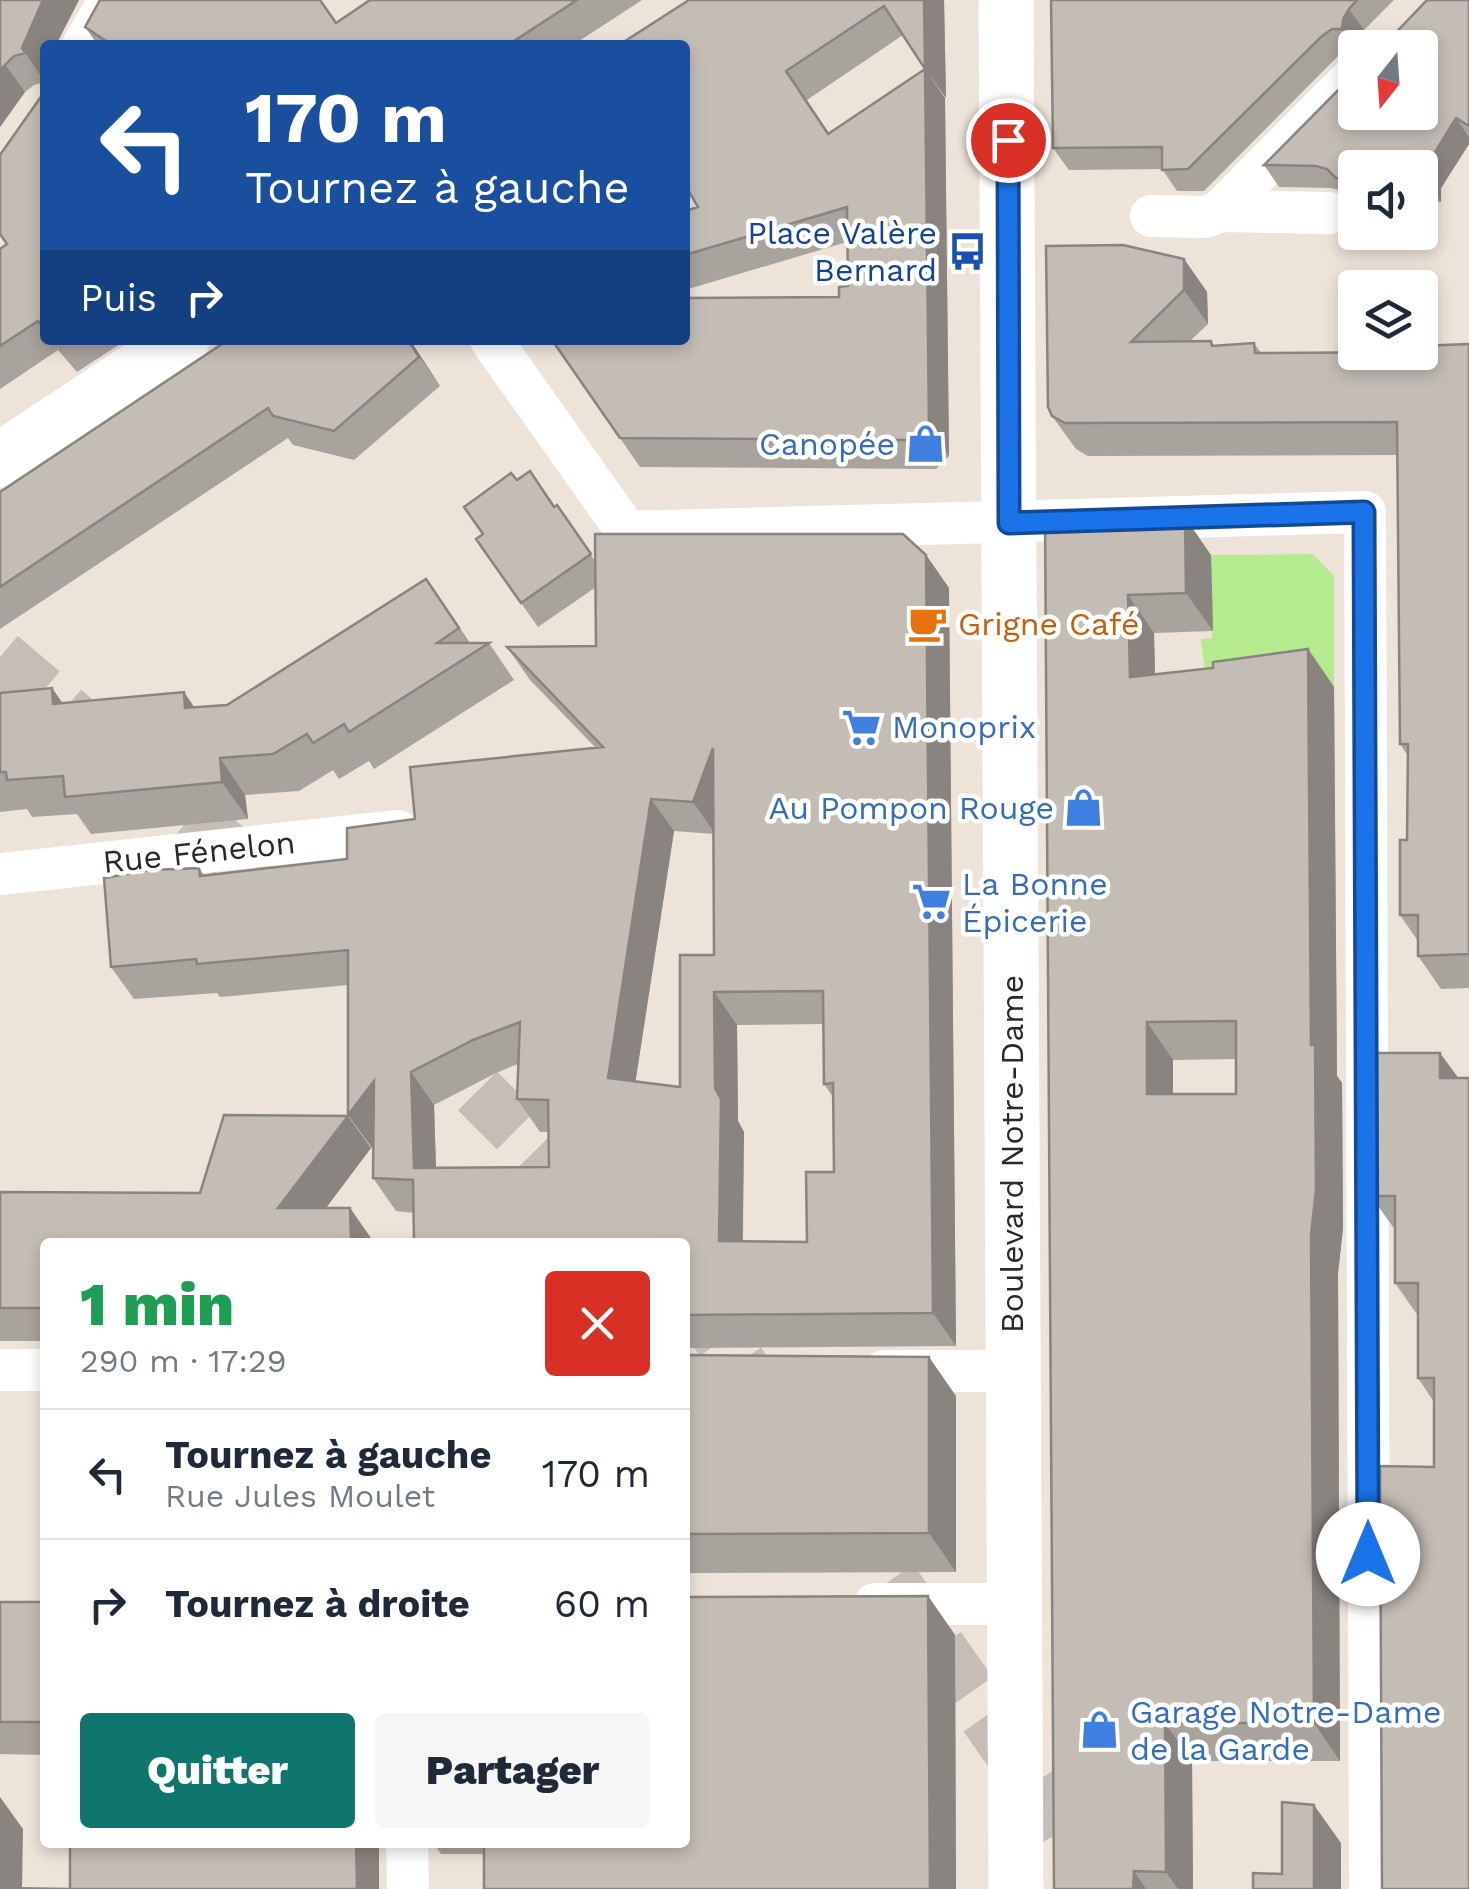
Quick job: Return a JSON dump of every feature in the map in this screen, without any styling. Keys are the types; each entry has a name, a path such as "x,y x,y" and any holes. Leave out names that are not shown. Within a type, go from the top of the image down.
{"street":[{"path":"86,40 110,0"},
{"name":"Boulevard Notre-Dame","path":"1006,0 1016,1889"},
{"path":"1152,216 1206,217 1220,211 1338,91"},
{"path":"1220,211 1330,213"},
{"path":"0,460 174,345"},
{"path":"495,345 627,532 1364,512 1370,1889"},
{"name":"Rue Fénelon","path":"0,874 398,831"},
{"path":"0,1370 40,1370"},
{"path":"840,1371 1014,1371"},
{"path":"834,1604 1015,1604"},
{"path":"407,1848 408,1889"}],"green space":[{"path":"1313,554 1334,576 1334,687 1209,704 1201,639 1212,638 1211,555"}],"building":[{"path":"0,0 43,0 22,48 25,53 14,56 0,70"},
{"path":"100,0 320,0 336,23 370,0 577,0 516,40 104,40 85,27"},
{"path":"689,0 924,0 925,69 929,427 916,440 620,438 555,345 690,345 690,298 839,297 839,287 848,286 847,207 690,254 690,209 698,207 690,193 690,40 627,40","holes":["884,6 925,69 828,134 786,71"]},
{"path":"1051,0 1357,0 1343,19 1342,29 1332,29 1322,36 1188,169 1162,170 1162,147 1053,148"},
{"path":"1427,0 1469,0 1469,126 1456,118 1436,150 1338,150 1338,178 1316,166 1264,165 1338,90 1338,130 1438,130 1438,30 1398,30"},
{"path":"40,98 40,323 0,346 0,249 7,244 0,234 0,155"},
{"path":"1123,245 1184,259 1184,290 1131,342 1211,341 1212,346 1254,343 1255,353 1338,352 1338,370 1438,370 1438,345 1469,344 1469,954 1418,956 1418,915 1400,915 1400,840 1407,840 1408,744 1400,744 1397,422 1065,423 1052,416 1048,407 1046,246"},
{"path":"220,345 411,345 419,357 334,431 273,416 268,408 0,587 0,492"},
{"path":"530,471 591,554 521,603 476,539 483,534 464,507 511,473 517,480"},
{"path":"1045,516 1185,517 1186,593 1128,595 1130,677 1213,668 1213,662 1308,649 1316,1190 1311,1235 1314,1723 1165,1723 1166,1872 1134,1871 1133,1889 1054,1889","holes":["1236,1021 1236,1094 1147,1094 1147,1022"]},
{"path":"595,534 903,534 926,555 933,1313 690,1315 690,1238 414,1238 413,1180 373,1178 374,1081 348,1115 348,950 197,964 196,959 111,967 104,878 150,870 199,868 200,876 347,859 347,828 415,819 410,767 603,747 507,647 596,646","holes":["713,748 714,955 680,955 680,1087 608,1078 651,799 693,802","823,991 824,1084 833,1083 834,1172 806,1172 807,1242 719,1241 721,1099 715,1088 714,992","520,1022 517,1099 548,1100 549,1167 414,1168 411,1072 473,1040"]},
{"path":"426,579 459,628 437,643 489,643 349,732 344,724 313,743 307,734 273,754 220,758 222,782 65,797 63,776 7,780 6,772 0,772 0,693 52,688 53,704 184,692 185,708 227,705"},
{"path":"1371,1053 1440,1053 1440,1078 1469,1078 1469,1889 1382,1889 1380,1466 1434,1467 1434,1378 1418,1378 1418,1283 1395,1283 1395,1196 1371,1196"},
{"path":"224,1115 348,1116 278,1208 350,1208 351,1238 40,1238 40,1308 0,1308 0,1192 200,1193"},
{"path":"690,1355 929,1357 929,1533 690,1534"},
{"path":"928,1596 930,1889 484,1889 484,1848 690,1848 690,1597"},
{"path":"0,1602 40,1602 40,1722 0,1722"},
{"path":"1282,1802 1314,1805 1314,1889 1253,1889 1253,1873 1282,1874"},
{"path":"70,1848 356,1848 357,1889 70,1889"}],"tunnel":[{"path":"0,657 261,878"},
{"path":"419,1032 624,1238"},
{"path":"690,1305 716,1331 776,1417"},
{"path":"843,1512 1062,1824 1101,1889"}],"place":[{"name":"Place Valère Bernard","path":"967,251"},
{"name":"Canopée","path":"925,444"},
{"name":"Grigne Café","path":"928,624"},
{"name":"Monoprix","path":"862,727"},
{"name":"Au Pompon Rouge","path":"1084,808"},
{"name":"La Bonne Épicerie","path":"932,902"},
{"name":"Garage Notre-Dame de la Garde","path":"1100,1730"}],"route":[{"path":"1008,140 1009,523 1364,512 1368,1554"}]}
